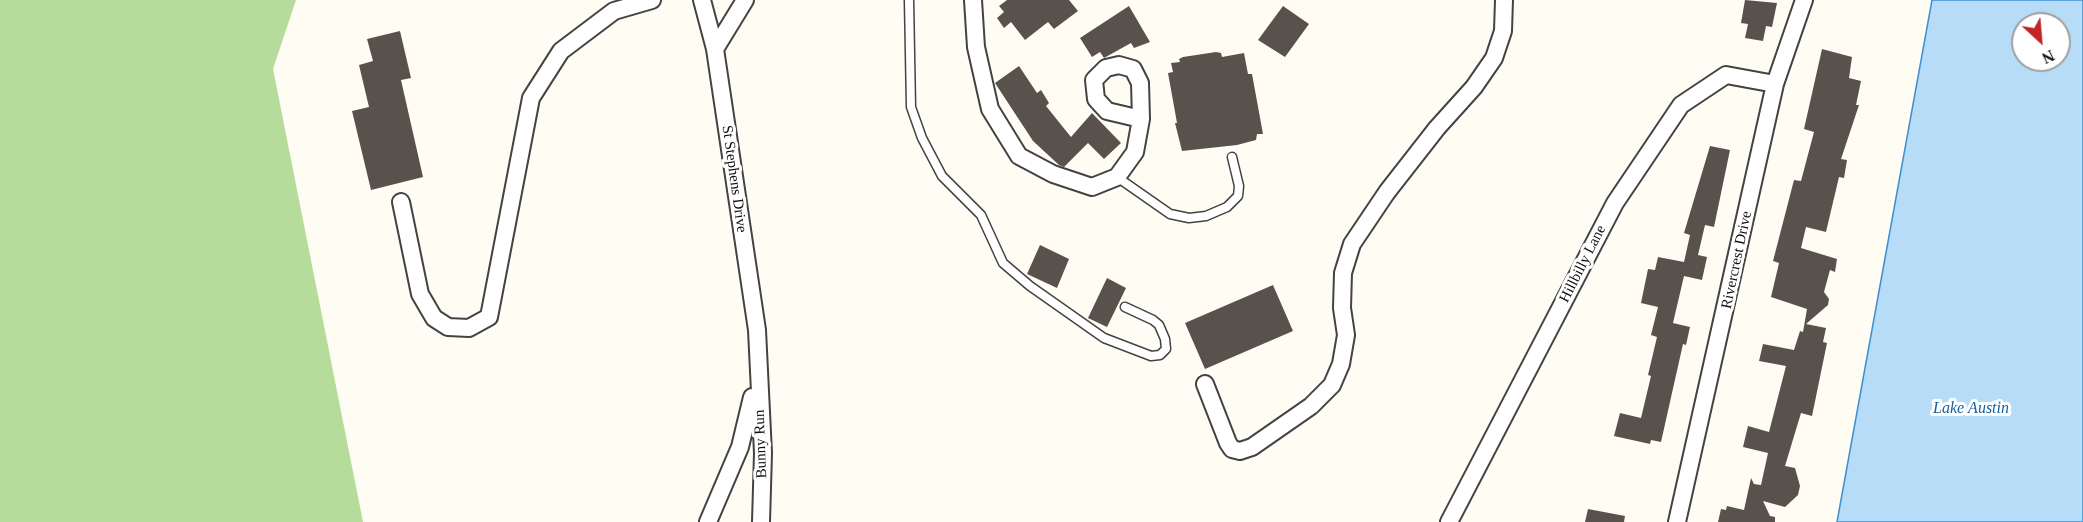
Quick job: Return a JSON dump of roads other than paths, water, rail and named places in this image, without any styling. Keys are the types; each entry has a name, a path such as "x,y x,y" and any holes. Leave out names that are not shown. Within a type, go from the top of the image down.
{"street":[{"path":"401,202 420,294 434,318 448,327 469,328 489,317 531,98 561,51 614,11 652,0"},
{"name":"St Stephens Drive","path":"702,0 715,48 757,330 757,367"},
{"path":"715,48 745,0"},
{"path":"973,0 976,47 990,109 1019,156 1053,174 1092,187 1117,177 1135,152 1141,119"},
{"path":"1205,384 1228,443 1232,449 1240,451 1252,447 1311,406 1332,385 1341,364 1347,335 1342,308 1343,273 1352,244 1387,192 1437,128 1474,87 1494,58 1503,32 1504,0"},
{"name":"Rivercrest Drive","path":"1677,522 1775,84 1804,0"},
{"name":"Hillbilly Lane","path":"1449,522 1615,203 1681,105 1726,75 1775,84"},
{"path":"708,522 740,447 749,416 757,367"},
{"name":"Bunny Run","path":"757,367 763,453 761,522"}],"lane":[{"path":"909,0 911,107 922,138 942,176 981,215 1003,264 1104,338 1151,356 1160,355 1166,349 1165,339 1159,325 1154,320 1125,307"},
{"path":"1117,177 1170,214 1189,218 1206,216 1227,207 1238,196 1239,186 1232,157"}],"water":[{"name":"Lake Austin","path":"1932,0 2083,0 2083,522 1837,522"}]}
